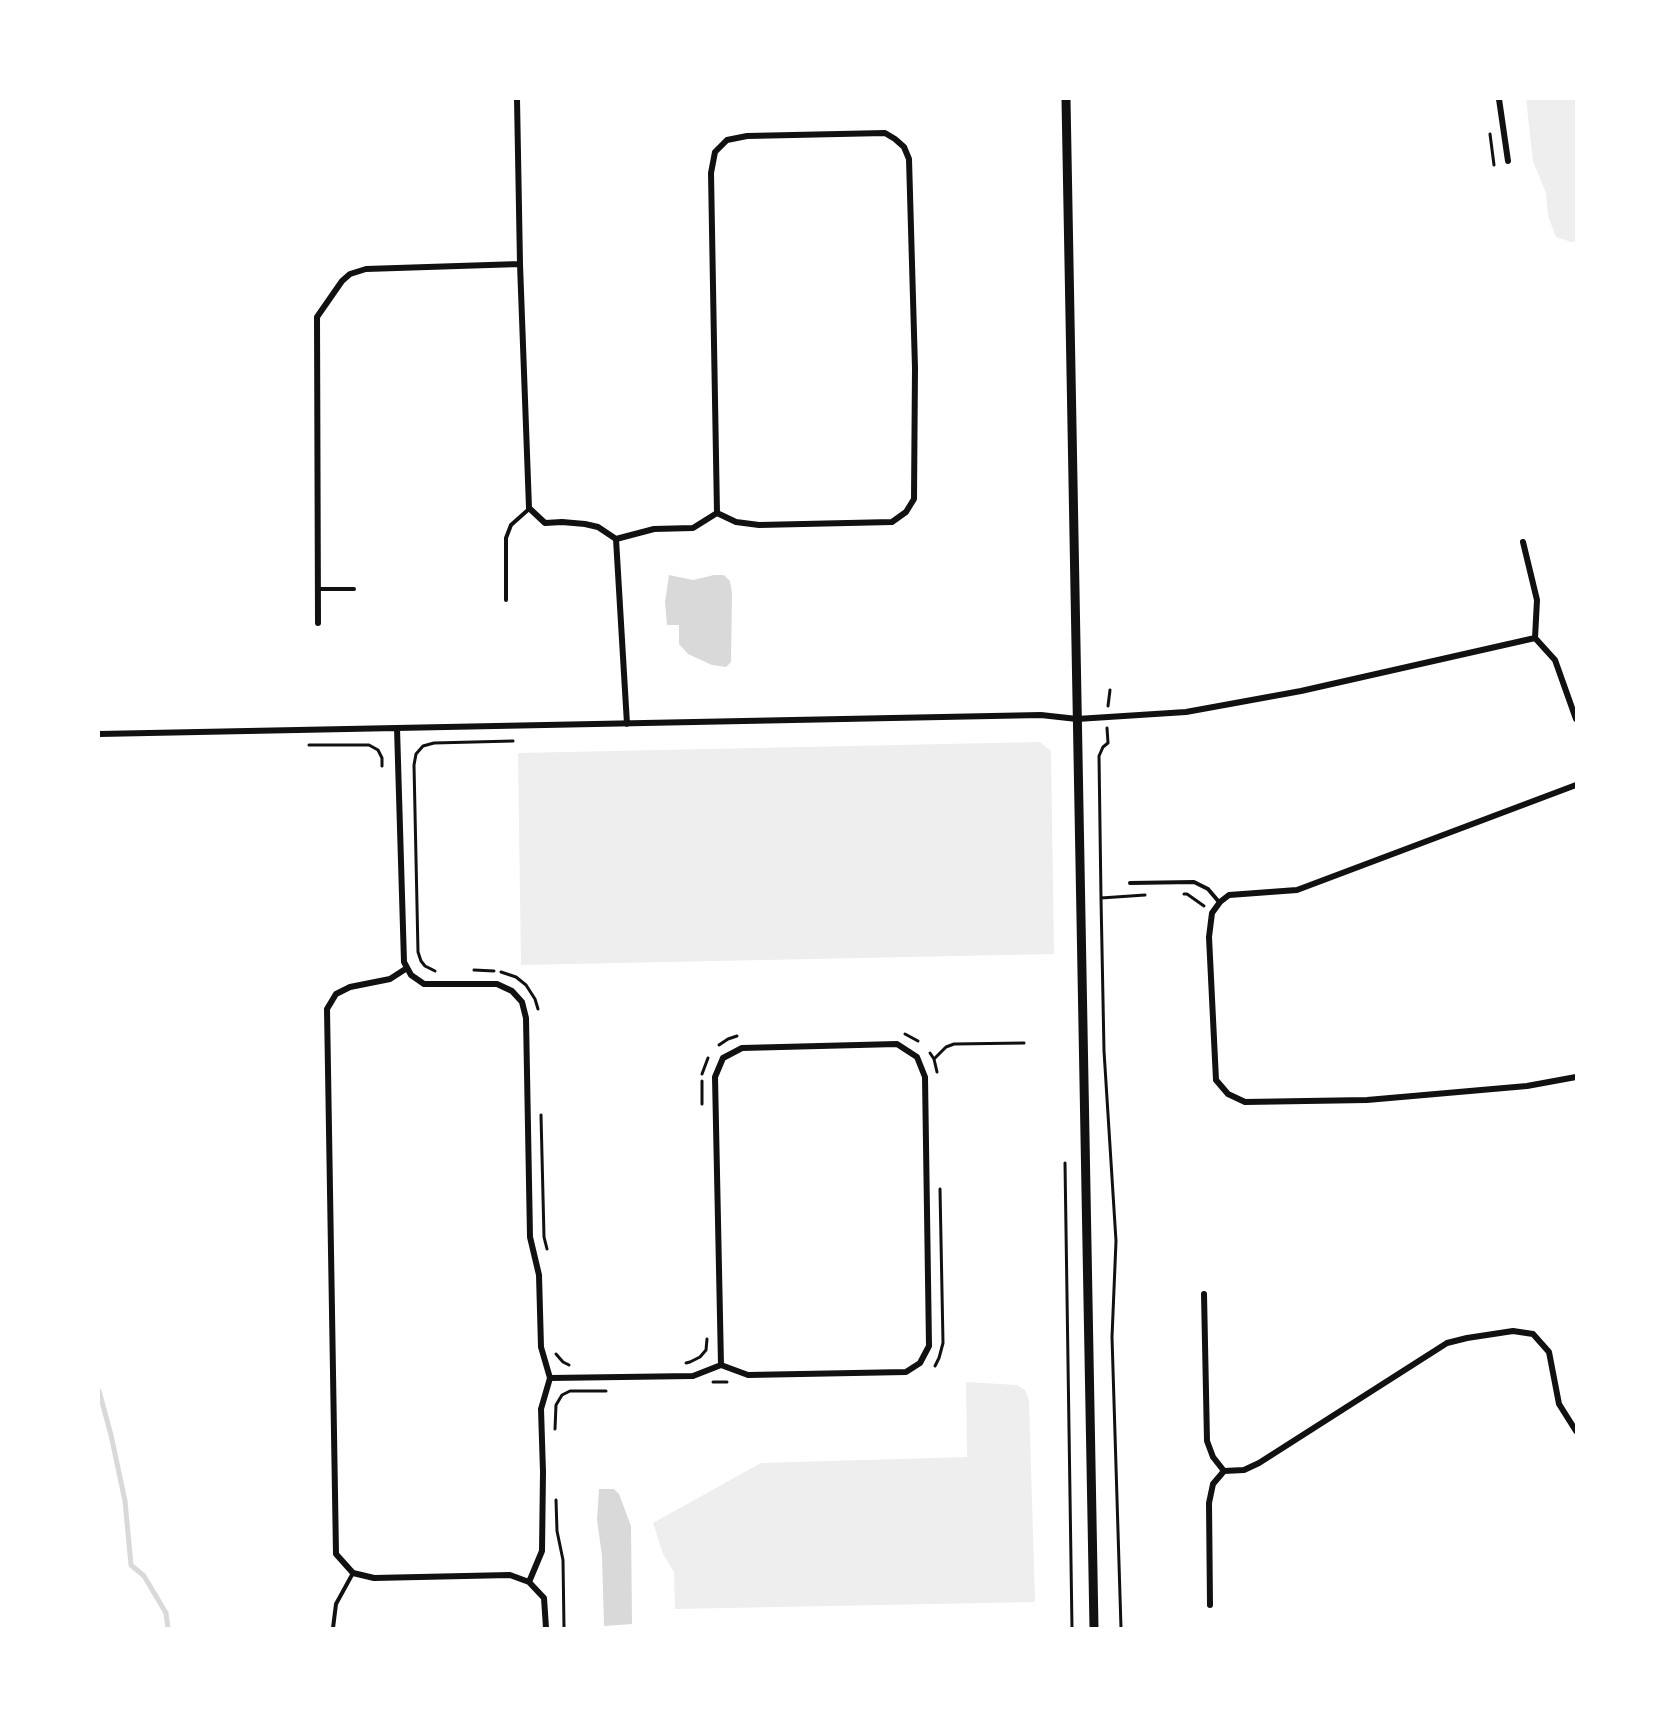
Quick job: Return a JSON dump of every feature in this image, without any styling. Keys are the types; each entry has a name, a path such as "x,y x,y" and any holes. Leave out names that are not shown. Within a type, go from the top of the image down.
{"street":[{"path":"517,99 520,264 529,508 545,523 585,524 598,527 616,539 654,529 693,528 717,513"},
{"path":"1066,99 1094,1628"},
{"path":"1499,99 1508,160"},
{"path":"885,133 904,147 909,159 915,368 914,499 906,512 892,522 759,525 736,522 717,513 711,173 715,152 727,141 747,136 885,133"},
{"path":"318,623 317,317 342,281 350,274 366,269 520,264"},
{"path":"616,539 627,724"},
{"path":"1523,542 1537,600 1535,638 1555,660 1576,719"},
{"path":"99,734 1041,715 1077,719 1186,712 1300,692 1535,638"},
{"path":"397,728 404,962 411,975 424,984 497,984 512,991 522,1002 526,1018 530,1237 539,1275 541,1347 550,1378 541,1409 542,1551 529,1582"},
{"path":"1576,785 1297,890 1229,895 1212,913 1209,937 1216,1080 1228,1094 1245,1102 1367,1100 1527,1086 1576,1077"},
{"path":"407,968 390,979 350,987 336,994 327,1009 336,1554 352,1573 374,1578 510,1575 529,1582 544,1598 546,1628"},
{"path":"550,1378 693,1376 720,1365 748,1375 906,1372 922,1360 929,1346 925,1077 917,1057 897,1044 742,1048 723,1058 715,1077 720,1365"},
{"path":"1204,1294 1207,1441 1213,1457 1224,1471"},
{"path":"1210,1605 1209,1503 1213,1484 1224,1471 1244,1470 1259,1463 1447,1343 1513,1331 1533,1334 1549,1352 1559,1404 1576,1431"}],"lane":[{"path":"506,600 506,538 511,525 529,508"},
{"path":"318,589 354,590"},
{"path":"1130,883 1194,882 1208,889 1220,902"},
{"path":"333,1628 336,1604 352,1573"}],"path":[{"path":"1110,690 1107,717 1108,743 1103,747 1099,756 1104,1051 1116,1241 1112,1337 1121,1628"},
{"path":"435,971 425,966 418,952 414,765 416,754 423,746 434,743 513,741"},
{"path":"309,745 369,745 378,750 382,758 382,766"},
{"path":"1176,893 1187,894 1212,913"},
{"path":"1101,898 1155,895"},
{"path":"469,970 491,970 516,977 526,984 535,999 539,1014"},
{"path":"927,1049 934,1059 946,1047 954,1044 1024,1043"},
{"path":"702,1107 702,1071 708,1058"},
{"path":"541,1108 544,1237 547,1248"},
{"path":"1065,1163 1072,1628"},
{"path":"685,1363 700,1357 706,1350 707,1330"},
{"path":"553,1344 556,1355 571,1366"},
{"path":"706,1385 724,1381 736,1384"},
{"path":"555,1434 556,1405 562,1395 570,1391 616,1391"},
{"path":"556,1497 556,1531 563,1560 564,1628"}],"shaded area":[{"path":"1526,99 1576,99 1576,242 1556,237 1548,216 1546,193 1533,161"},
{"path":"669,575 693,580 724,575 730,581 732,593 731,662 726,667 712,665 688,654 679,644 679,625 667,625 665,602"},
{"path":"1040,742 1051,751 1054,954 521,965 518,753"},
{"path":"966,1382 1017,1385 1025,1390 1029,1400 1035,1602 675,1609 674,1572 663,1554 653,1523 761,1463 967,1457"},
{"path":"599,1489 614,1489 619,1494 631,1526 632,1624 604,1626 602,1556 597,1520"}],"waterway":[{"path":"99,1391 125,1501 131,1565 144,1576 166,1613 168,1628"}]}
